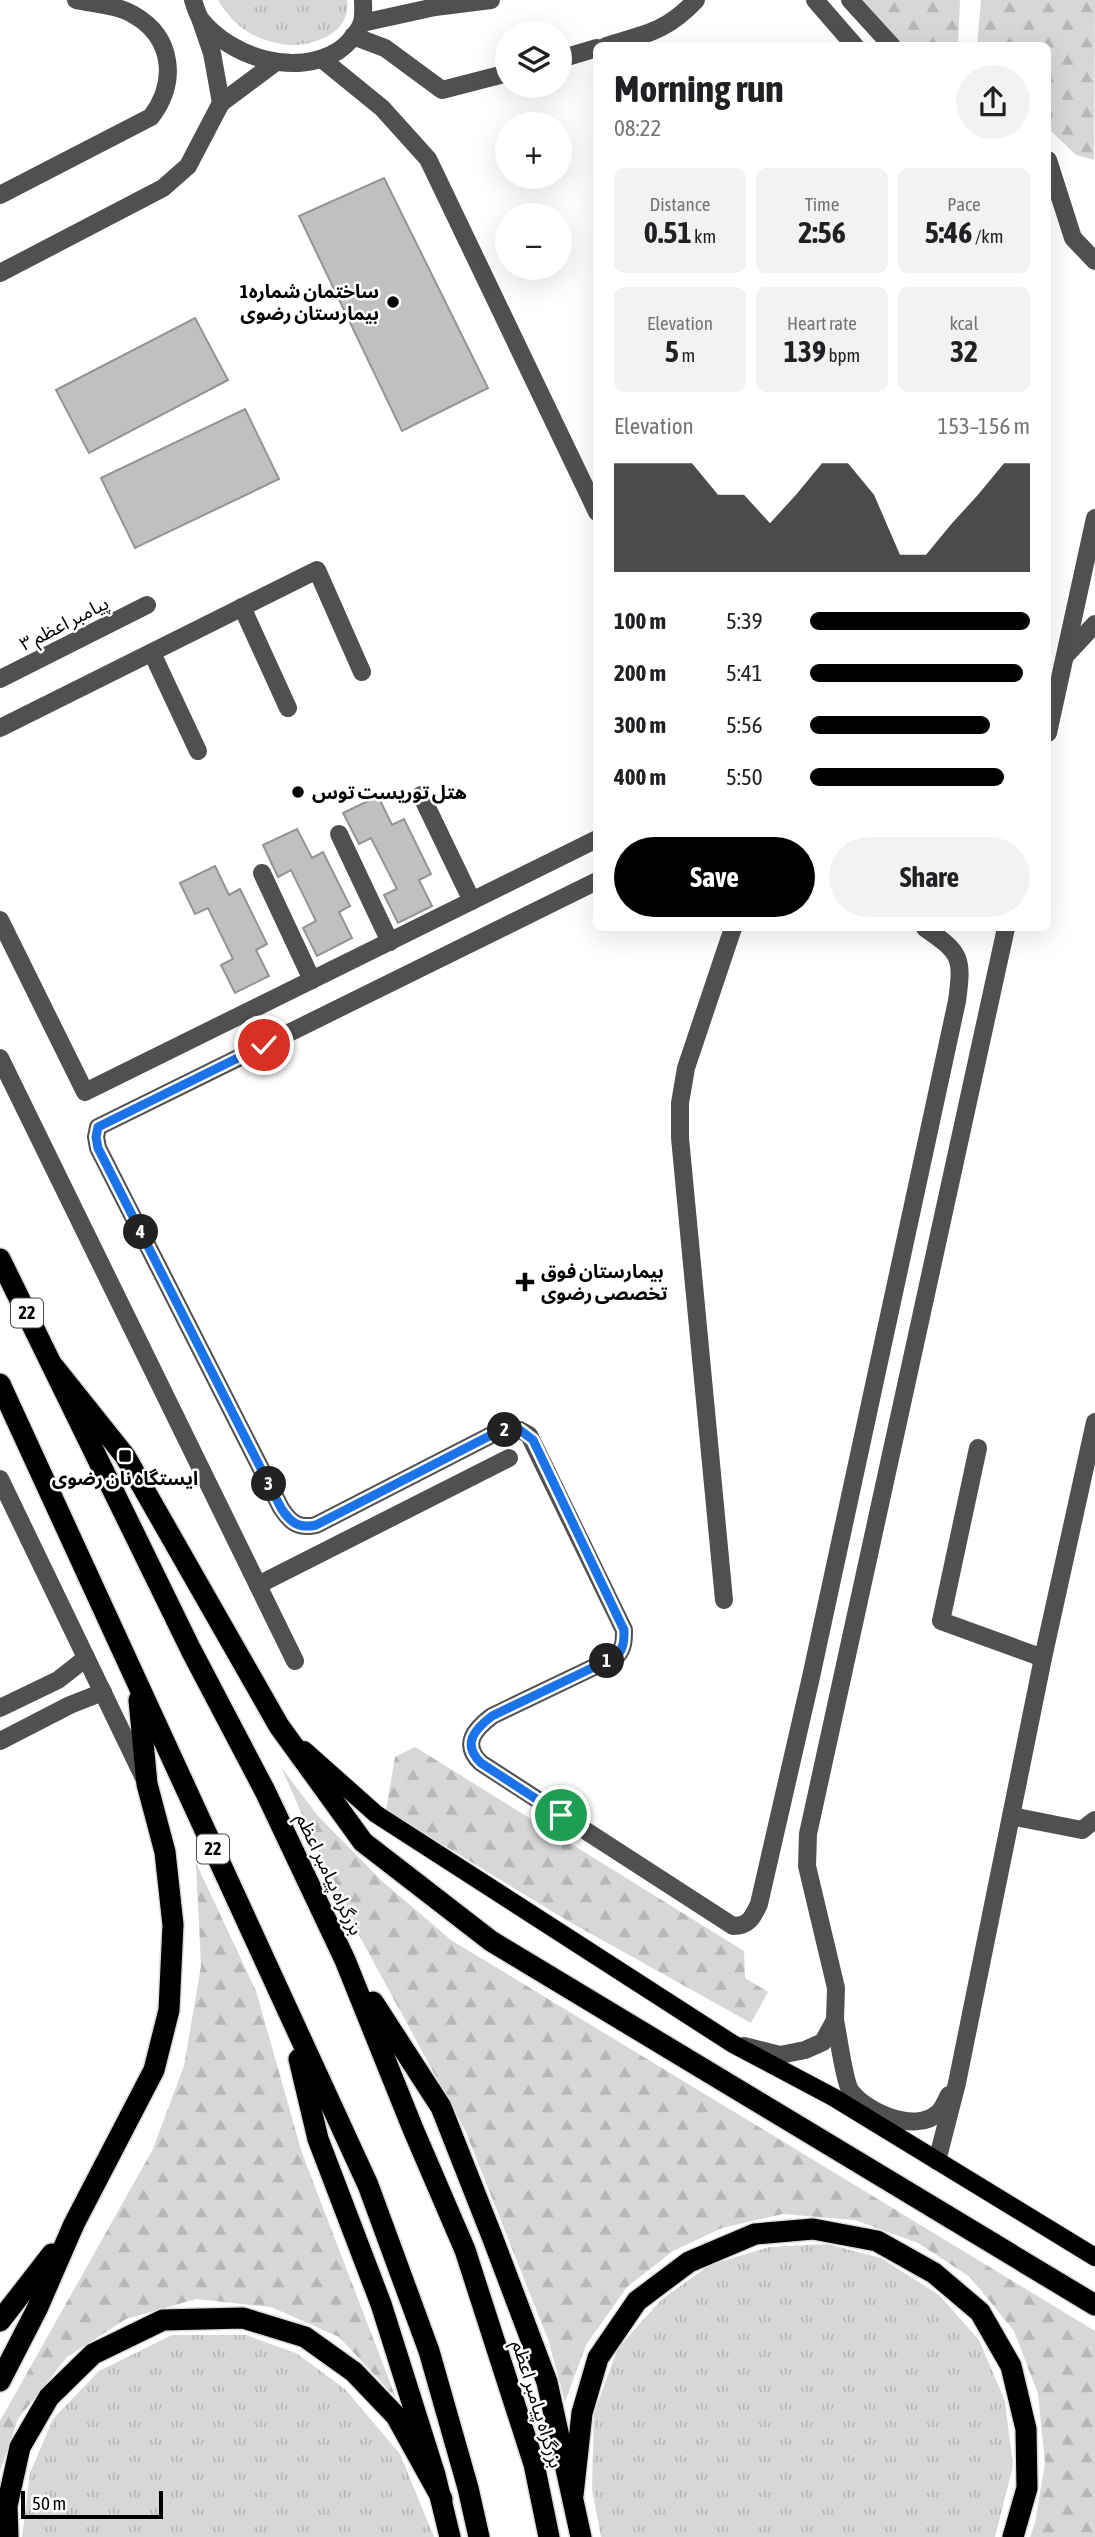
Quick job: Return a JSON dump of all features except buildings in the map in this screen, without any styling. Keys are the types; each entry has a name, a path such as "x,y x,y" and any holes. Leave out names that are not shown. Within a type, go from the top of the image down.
{"highway":[{"name":"بزرگراه پیامبر اعظم","path":"0,1259 191,1650 265,1791 345,1960 465,2250 534,2464 549,2537"},
{"path":"54,1367 125,1457 279,1726 363,1842 491,1941 1095,2305"},
{"name":"22","path":"0,1384 289,2016"},
{"path":"0,2381 37,2309 74,2224 154,2070 169,2010 173,1925 165,1852 147,1784 137,1682"},
{"path":"345,1960 441,2107 547,2382 581,2537"},
{"path":"289,2016 318,2139 381,2304 442,2499 450,2537"},
{"path":"289,2016 368,2185 429,2351 479,2537"},
{"path":"0,2322 74,2224"},
{"path":"573,2495 582,2413 598,2358 637,2301 689,2262 755,2234 813,2229 877,2241 934,2273 980,2312 1011,2366 1026,2429 1027,2488 1013,2537"},
{"path":"8,2537 6,2506 20,2447 49,2397 93,2354 163,2320 243,2318 305,2337 354,2372 396,2416 442,2499"}],"main road":[{"path":"279,1726 376,1814 733,2044 833,2097 1095,2257"}],"street":[{"path":"0,195 151,117 163,102 169,76 164,49 151,28 132,14 76,0"},
{"path":"193,0 212,54 221,103"},
{"path":"200,18 218,36 236,48 276,62 298,63 323,60 346,46 357,30 363,0"},
{"path":"357,30 435,8 491,0"},
{"path":"619,42 653,32 676,20 696,0"},
{"path":"815,0 852,42"},
{"path":"850,0 888,42"},
{"path":"357,30 442,90 495,76"},
{"path":"572,55 593,49"},
{"path":"323,60 382,108 428,159 593,504"},
{"path":"0,273 163,188 188,166 221,103 276,62"},
{"path":"1051,169 1073,238 1095,261"},
{"path":"1051,719 1095,518"},
{"path":"0,728 317,570 362,672"},
{"name":"پیامبر اعظم ۳","path":"0,679 147,605"},
{"path":"242,607 288,708"},
{"path":"1065,656 1095,624"},
{"path":"152,653 198,751"},
{"path":"421,795 472,901"},
{"path":"339,834 390,942"},
{"path":"2,931 85,1092 593,841"},
{"path":"262,873 312,980"},
{"path":"593,883 98,1127 96,1137 98,1148 288,1519 297,1525 316,1525 501,1430 520,1430 529,1435 624,1630 624,1642 617,1656 492,1716 477,1728 471,1746 474,1756 733,1926 741,1926 752,1919 759,1903 811,1677 957,1001 961,969 952,947 929,931"},
{"path":"724,1600 680,1138 680,1102 686,1068 732,931"},
{"path":"957,2083 938,2113 909,2122 887,2117 849,2089 835,2020 836,1988 807,1866 808,1834 1005,931"},
{"path":"0,1058 295,1661"},
{"path":"937,2161 957,2083 1043,1658 1095,1422"},
{"path":"978,1448 941,1621 1043,1658"},
{"path":"258,1585 509,1458"},
{"path":"0,1479 147,1784"},
{"path":"0,1708 58,1679 86,1658"},
{"path":"0,1741 70,1705 103,1692"},
{"path":"1011,1816 1082,1830 1095,1820"},
{"path":"733,2044 780,2055 805,2050 823,2042 835,2020"}],"green space":[{"path":"218,0 347,0 347,11 344,20 330,34 311,43 290,45 268,41 248,32 231,18"},
{"path":"862,0 960,0 958,42 900,42"},
{"path":"981,0 1095,0 1094,160 1076,155 1051,131 1051,42 977,42"},
{"path":"415,1747 744,1951 745,1978 768,1992 751,2023 568,1921 386,1810 395,1757"},
{"path":"281,1767 318,1816 382,1881 451,1940 1095,2331 1095,2537 1030,2537 1035,2523 1045,2463 1038,2394 1014,2331 970,2277 918,2243 855,2220 783,2214 722,2228 673,2251 627,2287 586,2345 565,2402 549,2342 465,2130 342,1904"},
{"path":"196,1863 256,1991 302,2153 396,2398 339,2337 271,2307 196,2299 126,2319 67,2357 18,2419 0,2471 0,2421 153,2149 184,2066 201,1966"},
{"path":"827,2244 881,2258 939,2295 979,2340 1005,2401 1013,2466 995,2537 601,2537 592,2489 594,2413 618,2348 662,2299 710,2265 769,2247"},
{"path":"172,2335 246,2335 296,2353 345,2389 400,2454 434,2537 22,2537 30,2473 53,2419 99,2371"}],"place":[{"name":"ساختمان شماره1 بیمارستان رضوی","path":"393,302"},
{"name":"هتل توریست توس","path":"298,792"},
{"name":"بیمارستان فوق تخصصی رضوی","path":"525,1282"},
{"name":"ایستگاه نان رضوی","path":"125,1456"}],"route":[{"path":"264,1045 98,1127 98,1148 288,1519 297,1525 316,1525 501,1430 520,1430 533,1440 624,1630 624,1642 617,1656 492,1716 477,1728 471,1746 474,1756 481,1763 561,1815"}]}
